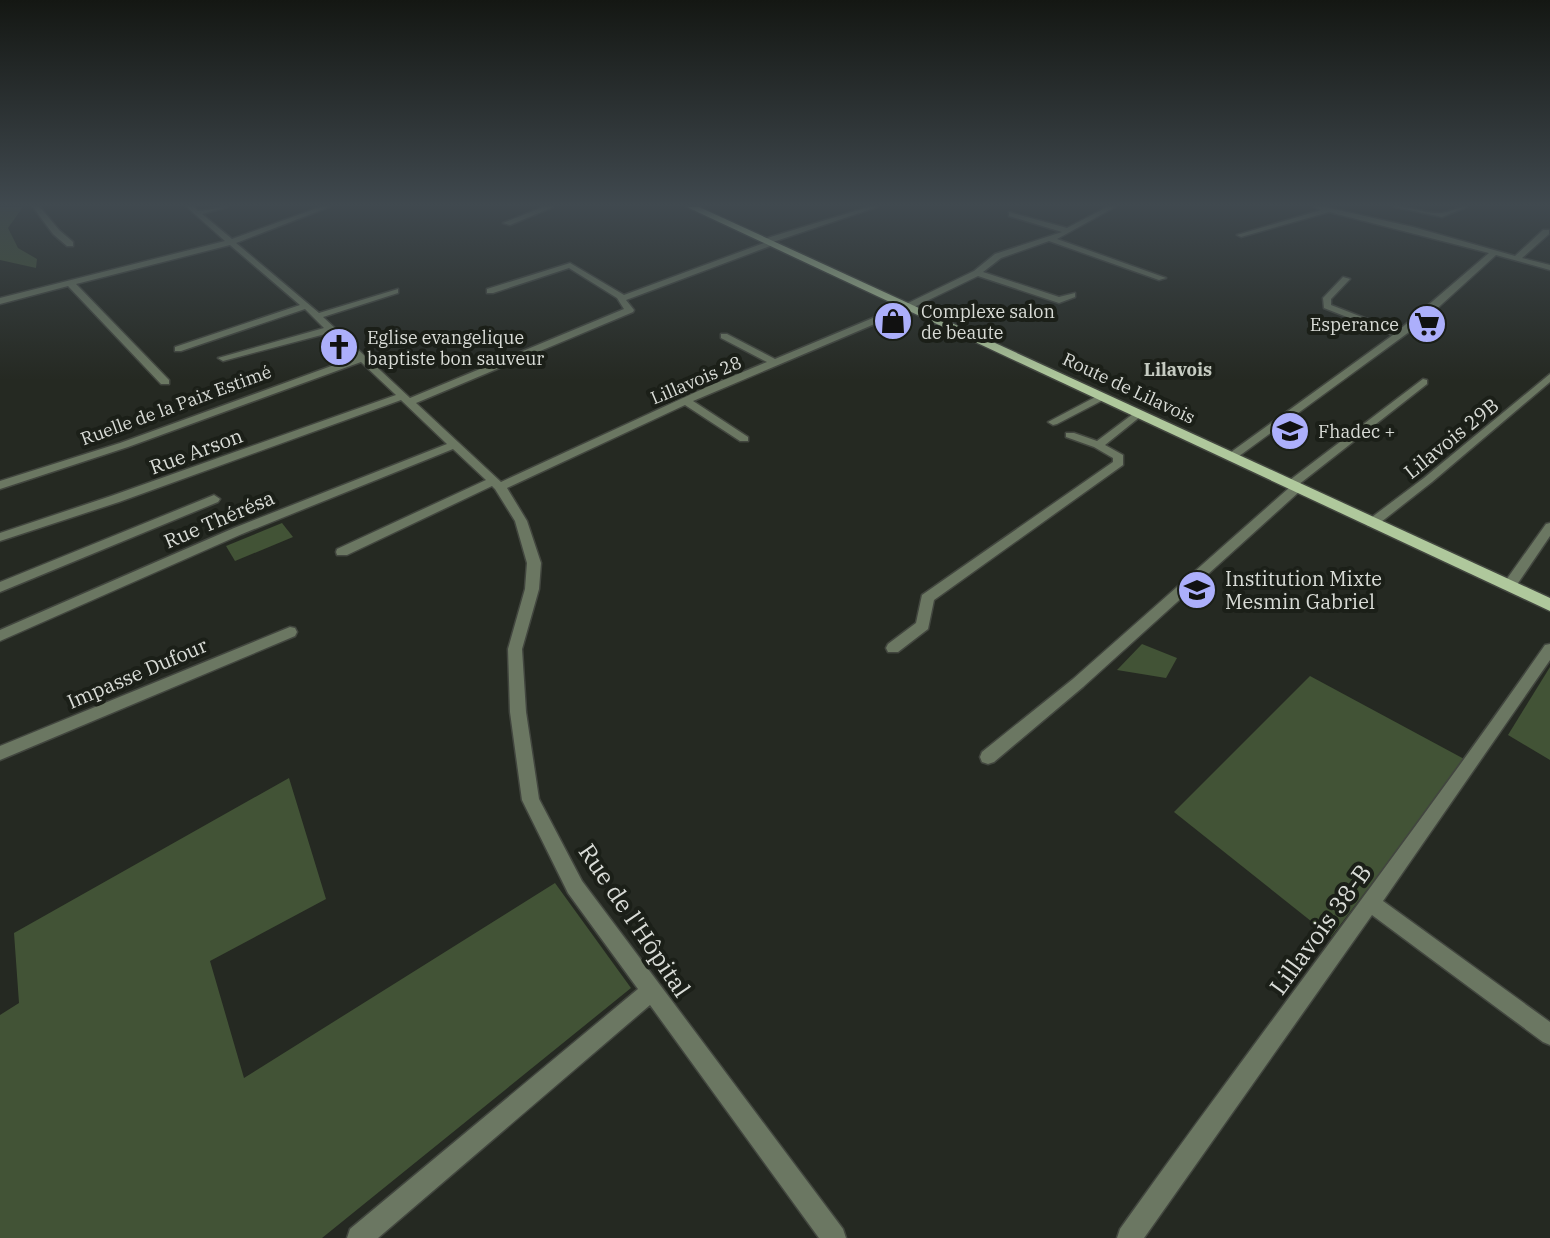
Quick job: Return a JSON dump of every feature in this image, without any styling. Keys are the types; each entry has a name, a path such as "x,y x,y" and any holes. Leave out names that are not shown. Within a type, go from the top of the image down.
{"main road":[{"name":"Route de Lilavois","path":"817,265 1550,605"}],"street":[{"path":"0,301 144,265"},
{"name":"Rue de l'Hôpital","path":"258,265 318,316 456,444 497,484 521,521 534,563 532,589 515,649 518,712 531,800 575,887 834,1238"},
{"path":"490,291 570,265 623,298 709,265"},
{"name":"Lillavois 28","path":"342,552 907,307 989,265"},
{"path":"1124,265 1162,278"},
{"path":"1231,457 1400,335 1481,265"},
{"path":"977,273 1059,300 1072,295"},
{"path":"1346,279 1327,298 1327,306 1400,335"},
{"path":"71,284 165,382"},
{"path":"318,316 395,291"},
{"name":"Rue Arson","path":"0,537 407,399 630,310 620,299 623,298"},
{"path":"178,349 306,306"},
{"path":"223,358 332,329"},
{"path":"724,336 776,363"},
{"name":"Ruelle de la Paix Estimé","path":"0,485 124,445 363,358"},
{"name":"Lilavois 29B","path":"1372,523 1550,377"},
{"path":"988,757 1078,683 1293,486 1423,382"},
{"path":"1053,422 1101,397"},
{"path":"686,401 744,439"},
{"path":"1098,445 1137,414"},
{"path":"893,648 923,625 927,598 1120,461 1119,457 1098,445 1070,435"},
{"name":"Rue Thérésa","path":"0,636 238,531 456,444"},
{"path":"0,587 214,499"},
{"path":"1509,586 1550,527"},
{"name":"Impasse Dufour","path":"0,753 290,632"},
{"name":"Lillavois 38-B","path":"1129,1238 1197,1140 1372,904 1550,649"},
{"path":"1372,904 1550,1035"},
{"path":"359,1238 650,992"}],"green space":[{"path":"282,523 293,537 235,561 226,546"},
{"path":"1142,644 1177,658 1166,678 1117,670"},
{"path":"1550,667 1550,760 1508,735"},
{"path":"1310,676 1466,760 1331,937 1174,812"},
{"path":"289,778 326,899 210,961 244,1078 555,883 631,988 322,1238 0,1238 0,1015 19,1003 14,933"}],"place":[{"name":"Complexe salon de beaute","path":"893,321"},
{"name":"Esperance","path":"1427,324"},
{"name":"Eglise evangelique baptiste bon sauveur","path":"339,347"},
{"name":"Fhadec +","path":"1290,431"},
{"name":"Institution Mixte Mesmin Gabriel","path":"1197,590"}],"district":[{"name":"Lilavois","path":"1178,369"}]}
